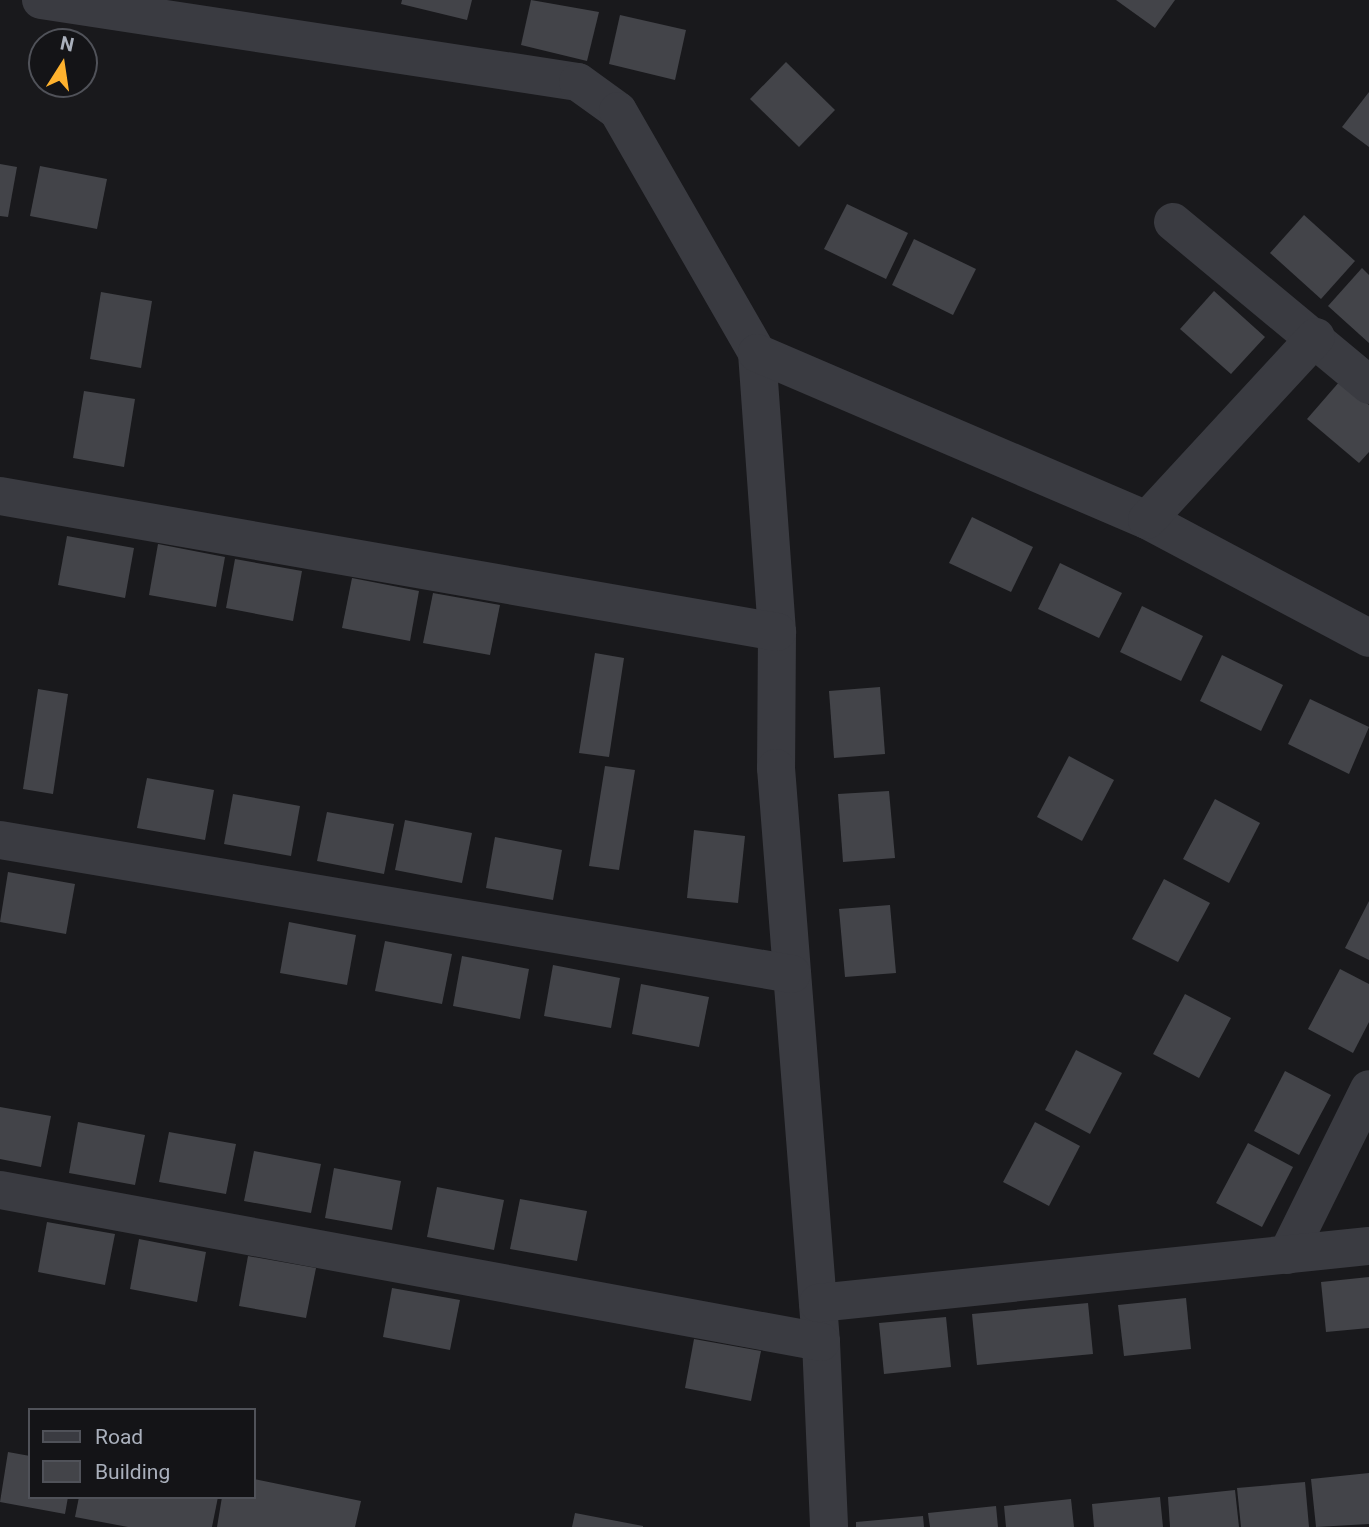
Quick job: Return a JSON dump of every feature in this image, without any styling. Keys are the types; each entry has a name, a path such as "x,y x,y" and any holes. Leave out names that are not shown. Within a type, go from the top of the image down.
{"street":[{"path":"41,0 578,82 618,111 757,353 777,632 776,768 821,1342 829,1527"},
{"path":"1173,222 1316,337 1369,385"},
{"path":"1147,520 1316,337"},
{"path":"757,353 1147,520 1369,638"},
{"path":"0,496 777,632"},
{"path":"0,840 792,974"},
{"path":"1287,1255 1369,1089"},
{"path":"0,1190 821,1342"},
{"path":"818,1303 1369,1246"}],"building":[{"path":"402,0 472,0 467,20 401,4"},
{"path":"531,0 599,12 587,61 521,45"},
{"path":"1116,0 1175,0 1155,28"},
{"path":"620,15 686,30 675,80 609,64"},
{"path":"786,62 835,110 799,147 750,99"},
{"path":"1369,92 1369,147 1342,127"},
{"path":"0,164 17,167 8,217 0,216"},
{"path":"40,166 107,179 97,229 30,216"},
{"path":"847,204 908,233 886,279 824,249"},
{"path":"1304,215 1355,261 1321,299 1270,253"},
{"path":"914,239 976,269 953,315 892,285"},
{"path":"1362,268 1369,275 1369,343 1328,306"},
{"path":"1214,291 1265,337 1231,374 1180,329"},
{"path":"101,292 152,301 141,368 90,359"},
{"path":"1340,381 1369,405 1369,452 1359,463 1307,419"},
{"path":"84,391 135,399 124,467 73,458"},
{"path":"972,517 1033,547 1011,592 949,563"},
{"path":"67,536 134,548 125,598 58,585"},
{"path":"158,544 225,557 216,607 149,595"},
{"path":"235,559 302,571 293,621 226,608"},
{"path":"1060,563 1122,593 1099,638 1038,609"},
{"path":"352,578 419,591 410,641 342,628"},
{"path":"433,593 500,605 490,655 423,643"},
{"path":"1142,606 1203,636 1181,681 1120,652"},
{"path":"595,653 624,658 609,757 579,753"},
{"path":"1222,655 1283,685 1261,731 1200,701"},
{"path":"880,687 885,754 834,758 829,691"},
{"path":"38,689 68,694 53,794 23,789"},
{"path":"1310,699 1369,727 1349,774 1288,744"},
{"path":"1069,756 1114,780 1082,841 1037,817"},
{"path":"605,766 635,770 619,870 589,866"},
{"path":"147,778 214,790 205,840 137,828"},
{"path":"889,791 895,858 843,862 838,794"},
{"path":"233,794 300,806 291,856 224,844"},
{"path":"1215,799 1260,823 1229,883 1183,859"},
{"path":"327,812 394,824 384,874 317,861"},
{"path":"405,820 472,833 462,883 395,870"},
{"path":"694,830 745,836 738,903 687,898"},
{"path":"495,837 562,850 553,900 486,888"},
{"path":"8,872 75,884 66,934 0,922"},
{"path":"1164,879 1210,903 1178,962 1132,939"},
{"path":"1369,901 1369,960 1345,948"},
{"path":"890,905 896,973 845,977 839,909"},
{"path":"289,922 356,935 347,985 280,973"},
{"path":"385,941 452,954 442,1004 375,991"},
{"path":"462,956 529,969 520,1019 453,1006"},
{"path":"553,965 620,978 611,1028 544,1016"},
{"path":"1340,969 1369,984 1369,1022 1353,1053 1308,1029"},
{"path":"641,984 709,997 699,1047 632,1034"},
{"path":"1185,994 1231,1018 1199,1078 1153,1054"},
{"path":"1076,1050 1122,1073 1090,1134 1045,1110"},
{"path":"1285,1071 1331,1095 1299,1155 1254,1131"},
{"path":"0,1107 51,1116 41,1167 0,1159"},
{"path":"78,1122 145,1135 135,1185 69,1173"},
{"path":"1035,1122 1080,1146 1049,1206 1003,1182"},
{"path":"169,1132 236,1144 226,1194 159,1182"},
{"path":"1248,1143 1293,1167 1262,1227 1216,1203"},
{"path":"254,1151 321,1164 311,1213 244,1201"},
{"path":"334,1168 401,1181 392,1230 325,1218"},
{"path":"437,1187 504,1200 494,1250 427,1237"},
{"path":"520,1199 587,1211 577,1261 510,1249"},
{"path":"47,1222 115,1234 105,1285 38,1272"},
{"path":"139,1239 206,1252 197,1302 130,1289"},
{"path":"248,1256 316,1268 306,1318 239,1306"},
{"path":"1369,1277 1369,1328 1326,1332 1321,1282"},
{"path":"392,1288 460,1300 450,1350 383,1337"},
{"path":"1186,1298 1191,1349 1124,1356 1118,1305"},
{"path":"1088,1303 1093,1354 977,1365 972,1314"},
{"path":"946,1317 951,1367 884,1374 879,1323"},
{"path":"694,1339 761,1351 751,1401 685,1388"},
{"path":"8,1452 28,1456 28,1499 68,1499 65,1514 0,1502"},
{"path":"1369,1473 1369,1524 1316,1527 1311,1479"},
{"path":"256,1479 361,1501 355,1527 217,1527 222,1499 256,1499"},
{"path":"1305,1482 1309,1527 1241,1527 1237,1488"},
{"path":"1235,1490 1239,1527 1170,1527 1168,1497"},
{"path":"1160,1497 1163,1527 1094,1527 1092,1504"},
{"path":"79,1499 218,1499 212,1527 128,1527 75,1517"},
{"path":"1071,1499 1074,1527 1006,1527 1004,1506"},
{"path":"996,1506 998,1527 930,1527 928,1513"},
{"path":"575,1513 643,1526 643,1527 572,1527"},
{"path":"923,1516 924,1527 856,1527 856,1522"}]}
